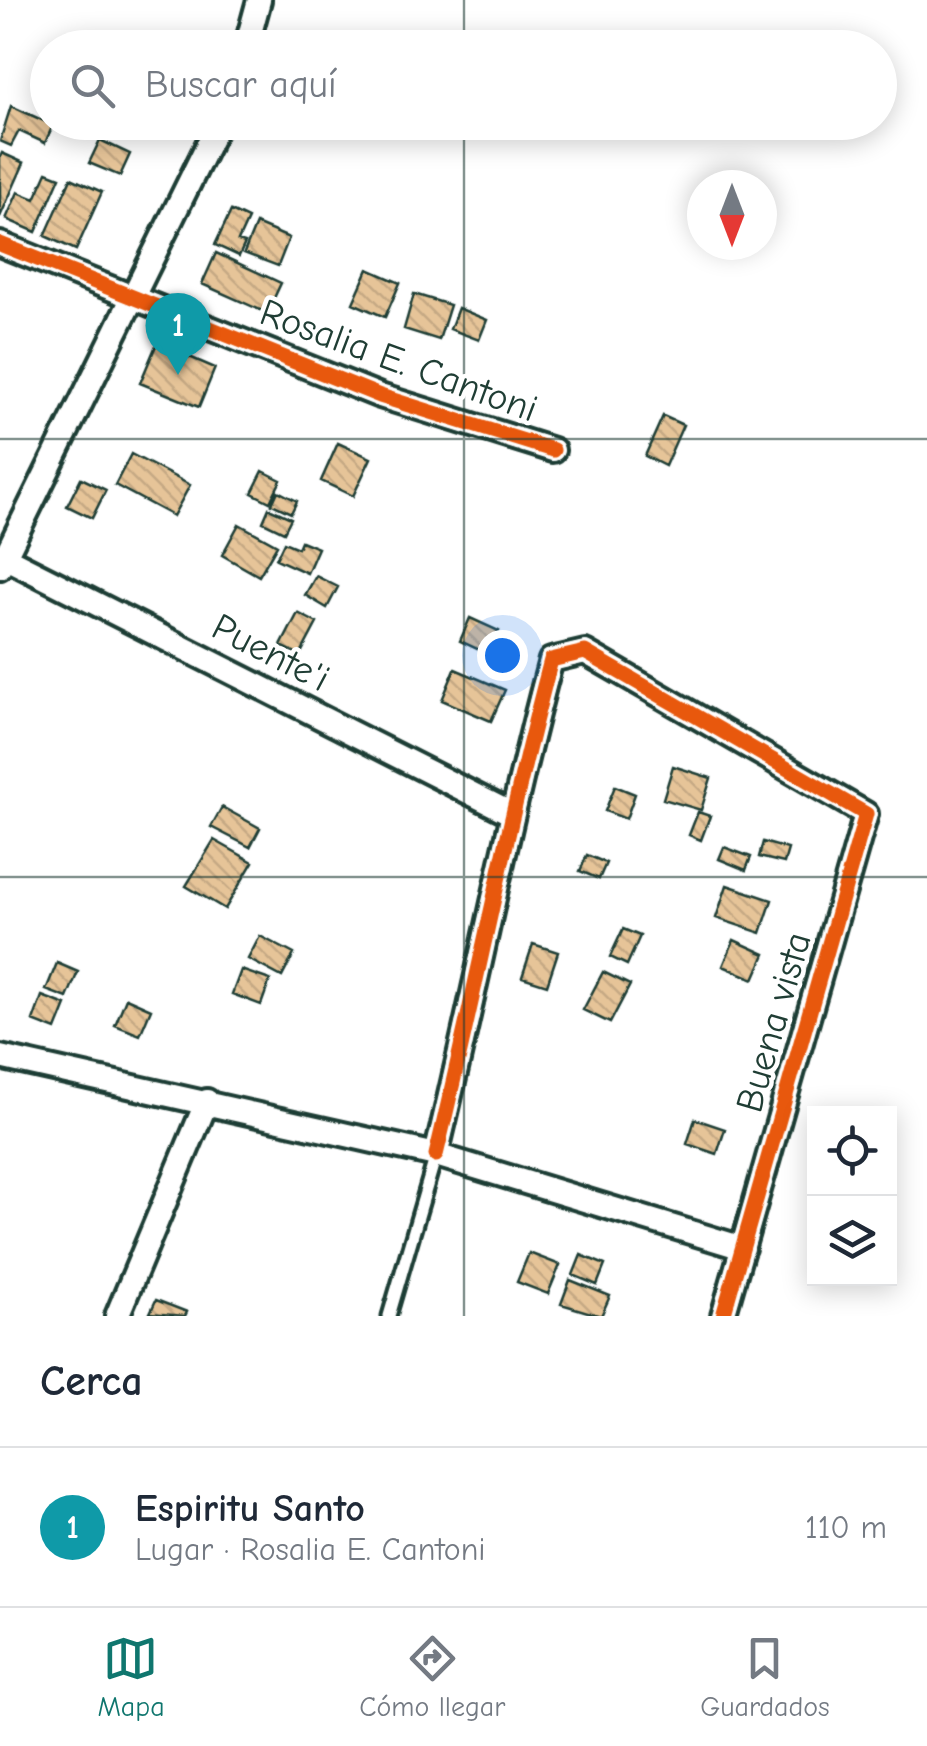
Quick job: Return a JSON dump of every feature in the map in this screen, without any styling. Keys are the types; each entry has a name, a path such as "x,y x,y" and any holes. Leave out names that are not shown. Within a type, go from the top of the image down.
{"street":[{"path":"251,30 259,0"},
{"path":"2,559 212,140"},
{"name":"Rosalia E. Cantoni","path":"0,244 380,396 553,450"},
{"name":"Puente'i","path":"2,559 510,812"},
{"name":"Buena vista","path":"510,812 551,660 585,652 866,814 723,1316"},
{"path":"436,1154 478,980 510,812"},
{"path":"0,1057 436,1154 743,1248"},
{"path":"117,1316 207,1102"}],"lane":[{"path":"389,1316 436,1154"}],"building":[{"path":"11,106 30,115 30,136 19,131 11,146 0,141"},
{"path":"100,140 130,154 120,176 89,163"},
{"path":"2,153 24,163 0,217 0,157"},
{"path":"47,172 60,177 36,232 6,219 18,192 35,199"},
{"path":"71,178 102,192 76,250 45,236"},
{"path":"231,211 248,219 238,241 245,243 239,256 215,245"},
{"path":"256,224 289,238 278,266 244,253"},
{"path":"216,253 281,283 267,313 202,284"},
{"path":"368,269 400,283 385,317 353,303"},
{"path":"414,294 450,305 439,340 404,329"},
{"path":"458,308 487,320 479,340 450,329"},
{"path":"157,343 215,368 199,407 140,383"},
{"path":"663,416 683,425 665,466 645,456"},
{"path":"338,443 371,458 353,496 321,481"},
{"path":"131,454 190,485 173,516 115,485"},
{"path":"263,471 281,480 270,502 252,493"},
{"path":"81,478 106,490 92,518 67,506"},
{"path":"278,491 297,501 291,513 272,504"},
{"path":"269,508 291,518 284,532 263,522"},
{"path":"239,524 277,545 259,576 222,555"},
{"path":"301,541 318,548 307,573 276,559 284,542 298,548"},
{"path":"316,576 338,587 327,608 305,595"},
{"path":"298,613 317,623 300,655 281,646"},
{"path":"470,618 499,631 488,654 460,641"},
{"path":"455,669 505,690 491,721 442,700"},
{"path":"673,766 711,778 701,810 663,799"},
{"path":"615,786 635,794 626,819 605,811"},
{"path":"222,807 260,828 250,847 211,827"},
{"path":"698,812 710,816 701,840 689,835"},
{"path":"214,840 253,862 225,909 186,886"},
{"path":"763,842 788,849 784,863 759,857"},
{"path":"724,847 751,857 746,870 719,859"},
{"path":"587,855 606,863 599,879 580,871"},
{"path":"727,885 772,900 761,933 716,918"},
{"path":"623,929 640,936 627,965 610,957"},
{"path":"260,936 294,954 282,977 248,959"},
{"path":"734,940 765,954 754,979 723,966"},
{"path":"533,944 558,952 547,985 522,977"},
{"path":"57,963 78,972 67,998 46,990"},
{"path":"241,970 270,980 261,1005 232,994"},
{"path":"603,972 630,985 610,1023 583,1010"},
{"path":"42,996 66,1005 56,1030 33,1021"},
{"path":"126,998 151,1009 140,1035 115,1025"},
{"path":"695,1119 725,1129 717,1154 687,1144"},
{"path":"529,1253 560,1265 548,1294 517,1282"},
{"path":"581,1255 605,1265 597,1285 573,1275"},
{"path":"570,1280 610,1296 601,1316 561,1304"},
{"path":"156,1300 187,1312 185,1316 150,1313"}],"cycle path":[{"path":"0,244 380,396 553,450"},
{"path":"436,1155 551,660 585,652 866,814 723,1316"}],"place":[{"name":"Espiritu Santo","path":"178,375"}]}
